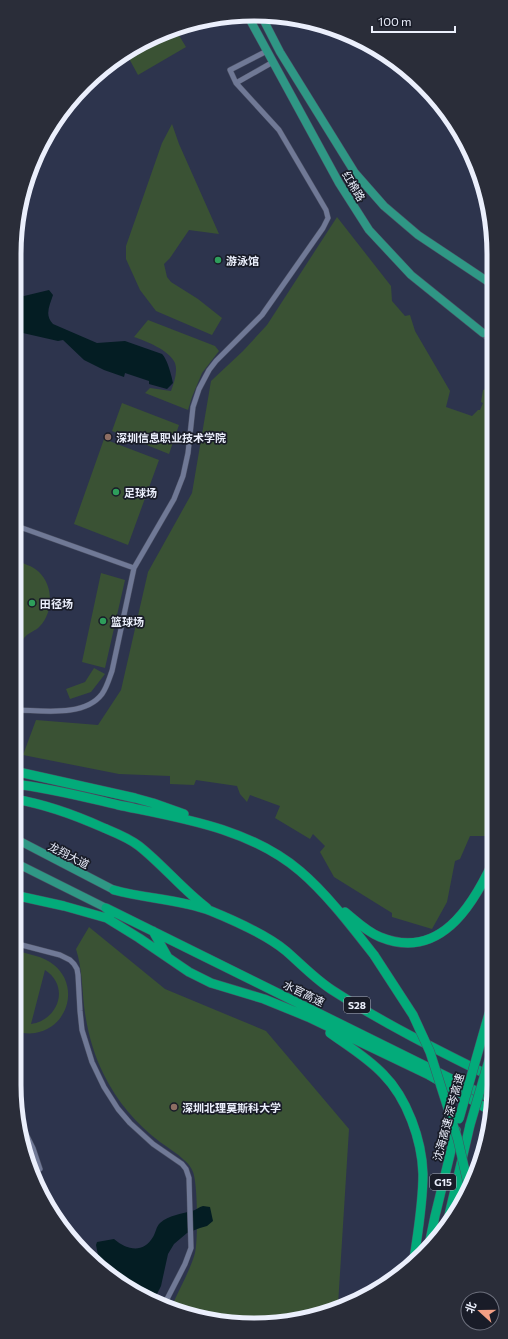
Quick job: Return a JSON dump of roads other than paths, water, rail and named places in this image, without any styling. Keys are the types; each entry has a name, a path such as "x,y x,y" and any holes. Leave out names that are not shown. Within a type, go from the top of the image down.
{"highway":[{"path":"21,773 153,803 249,840 281,858 299,871 360,925 379,937 398,942 416,942 441,933 456,921 473,900 487,875"},
{"path":"21,785 48,789 213,826"},
{"path":"21,800 34,803 83,819 119,834 138,845 192,896 211,911"},
{"path":"316,887 353,928 374,955 412,1015 430,1052 458,1140 467,1179"},
{"name":"水官高速","path":"114,890 211,911 258,934 276,944 330,989 364,1010 487,1074"},
{"path":"21,896 79,910 152,930 168,959"},
{"name":"水官高速","path":"106,908 487,1097"},
{"path":"105,917 189,972 211,983 264,999 308,1017 429,1075 486,1109"},
{"path":"308,1017 356,1051 384,1074 402,1099 408,1112 414,1126 421,1156 423,1173 421,1211 415,1254"},
{"name":"沈海高速 深岑高速","path":"431,1237 459,1119 487,1021"},
{"name":"G15","path":"450,1211 470,1128 487,1068"},
{"path":"463,1188 470,1128"}],"main road":[{"name":"红棉路","path":"251,21 339,183 369,230 411,275 483,333"},
{"name":"红棉路","path":"264,21 280,52 355,173 384,206 418,235 487,281"},
{"name":"龙翔大道","path":"21,842 114,890"},
{"path":"21,866 106,908"}],"street":[{"path":"21,710 65,711 76,709 95,701 102,694 108,684 116,657 134,568 180,487 186,465 193,407 203,380 222,353 262,315 314,241 328,218 326,210 279,130 236,83 230,70 267,51"},
{"path":"236,83 273,62"},
{"path":"21,528 134,568"},
{"path":"21,945 60,955 70,960 77,969 82,1030 98,1075 118,1109 130,1123 153,1144 182,1164 186,1169 189,1178 191,1209 192,1235 190,1254 166,1301"},
{"path":"27,1136 33,1148 40,1169"}],"tunnel":[{"path":"483,333 487,336"}],"place":[{"name":"游泳馆","path":"218,260"},
{"name":"深圳信息职业技术学院","path":"108,437"},
{"name":"足球场","path":"116,492"},
{"name":"田径场","path":"32,603"},
{"name":"篮球场","path":"103,621"},
{"name":"深圳北理莫斯科大学","path":"174,1107"}]}
